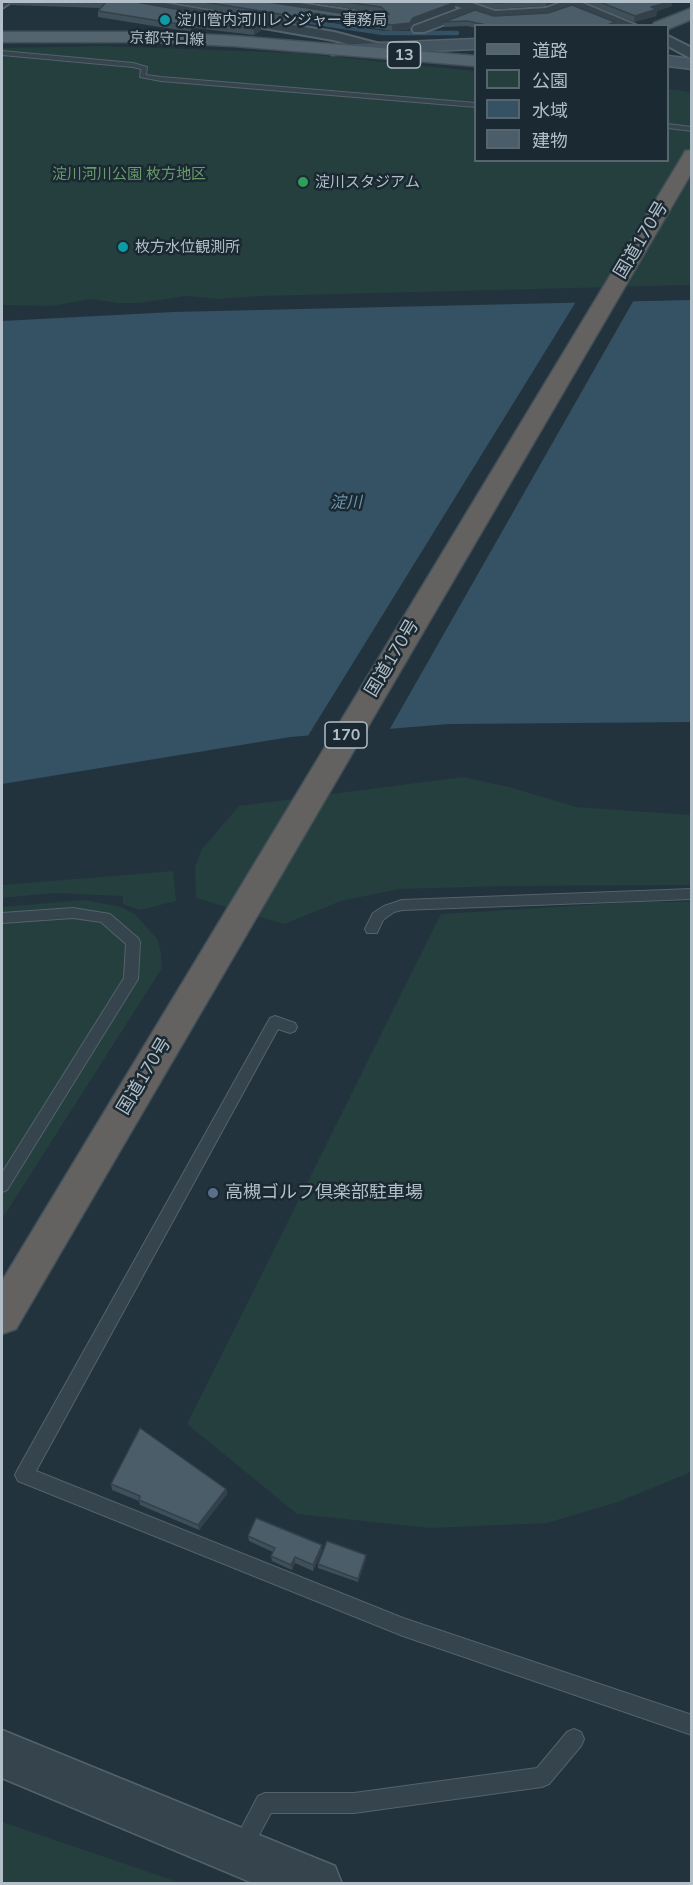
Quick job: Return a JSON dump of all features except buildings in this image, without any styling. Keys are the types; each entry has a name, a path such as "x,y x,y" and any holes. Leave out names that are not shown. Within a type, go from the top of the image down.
{"highway":[{"name":"国道170号","path":"2,1316 692,155"}],"main road":[{"path":"665,24 692,14"},
{"name":"京都守口線","path":"2,37 150,37 474,63"},
{"path":"332,50 474,44"},
{"path":"669,61 692,64"}],"street":[{"path":"138,2 334,36 375,47"},
{"path":"270,2 379,16"},
{"path":"459,2 494,15 547,12 572,3 626,24"},
{"path":"419,29 475,8"},
{"path":"674,37 692,55"},
{"path":"2,1754 254,1867 317,1884"}],"lane":[{"path":"2,53 133,65 145,68 142,76 161,79 474,105"},
{"path":"669,126 692,129"},
{"path":"372,929 378,917 389,909 402,905 692,894"},
{"path":"2,918 73,913 105,918 134,942 131,979 2,1185"},
{"path":"290,1027 275,1022 24,1475 403,1627 692,1725"},
{"path":"254,1867 266,1803 354,1803 542,1777 574,1739"}],"green space":[{"name":"淀川河川公園 枚方地区","path":"103,46 296,53 474,71 474,162 669,162 669,89 691,92 691,285 218,299 187,296 139,303 90,299 52,306 2,305 2,48"},
{"path":"463,777 509,787 576,807 691,815 691,885 399,889 341,901 284,924 196,898 195,867 202,849 239,806"},
{"path":"173,871 176,901 140,910 123,904 123,896 54,893 2,898 2,885"},
{"path":"85,900 121,907 136,915 157,939 162,968 2,1219 2,907"},
{"path":"636,902 691,902 691,1472 618,1502 547,1523 430,1528 297,1514 187,1424 441,914"},
{"path":"2,1822 181,1883 2,1883"}],"water":[{"name":"淀川","path":"691,300 691,722 449,724 290,737 2,784 2,321 173,312"}],"pier":[{"path":"635,298 388,732 306,739 577,300"}],"waterway":[{"path":"581,11 607,2"},
{"path":"291,19 383,33 457,33"}],"place":[{"name":"淀川管内河川レンジャー事務局","path":"165,20"},
{"name":"淀川スタジアム","path":"303,182"},
{"name":"枚方水位観測所","path":"123,247"},
{"name":"高槻ゴルフ倶楽部駐車場","path":"213,1193"}]}
